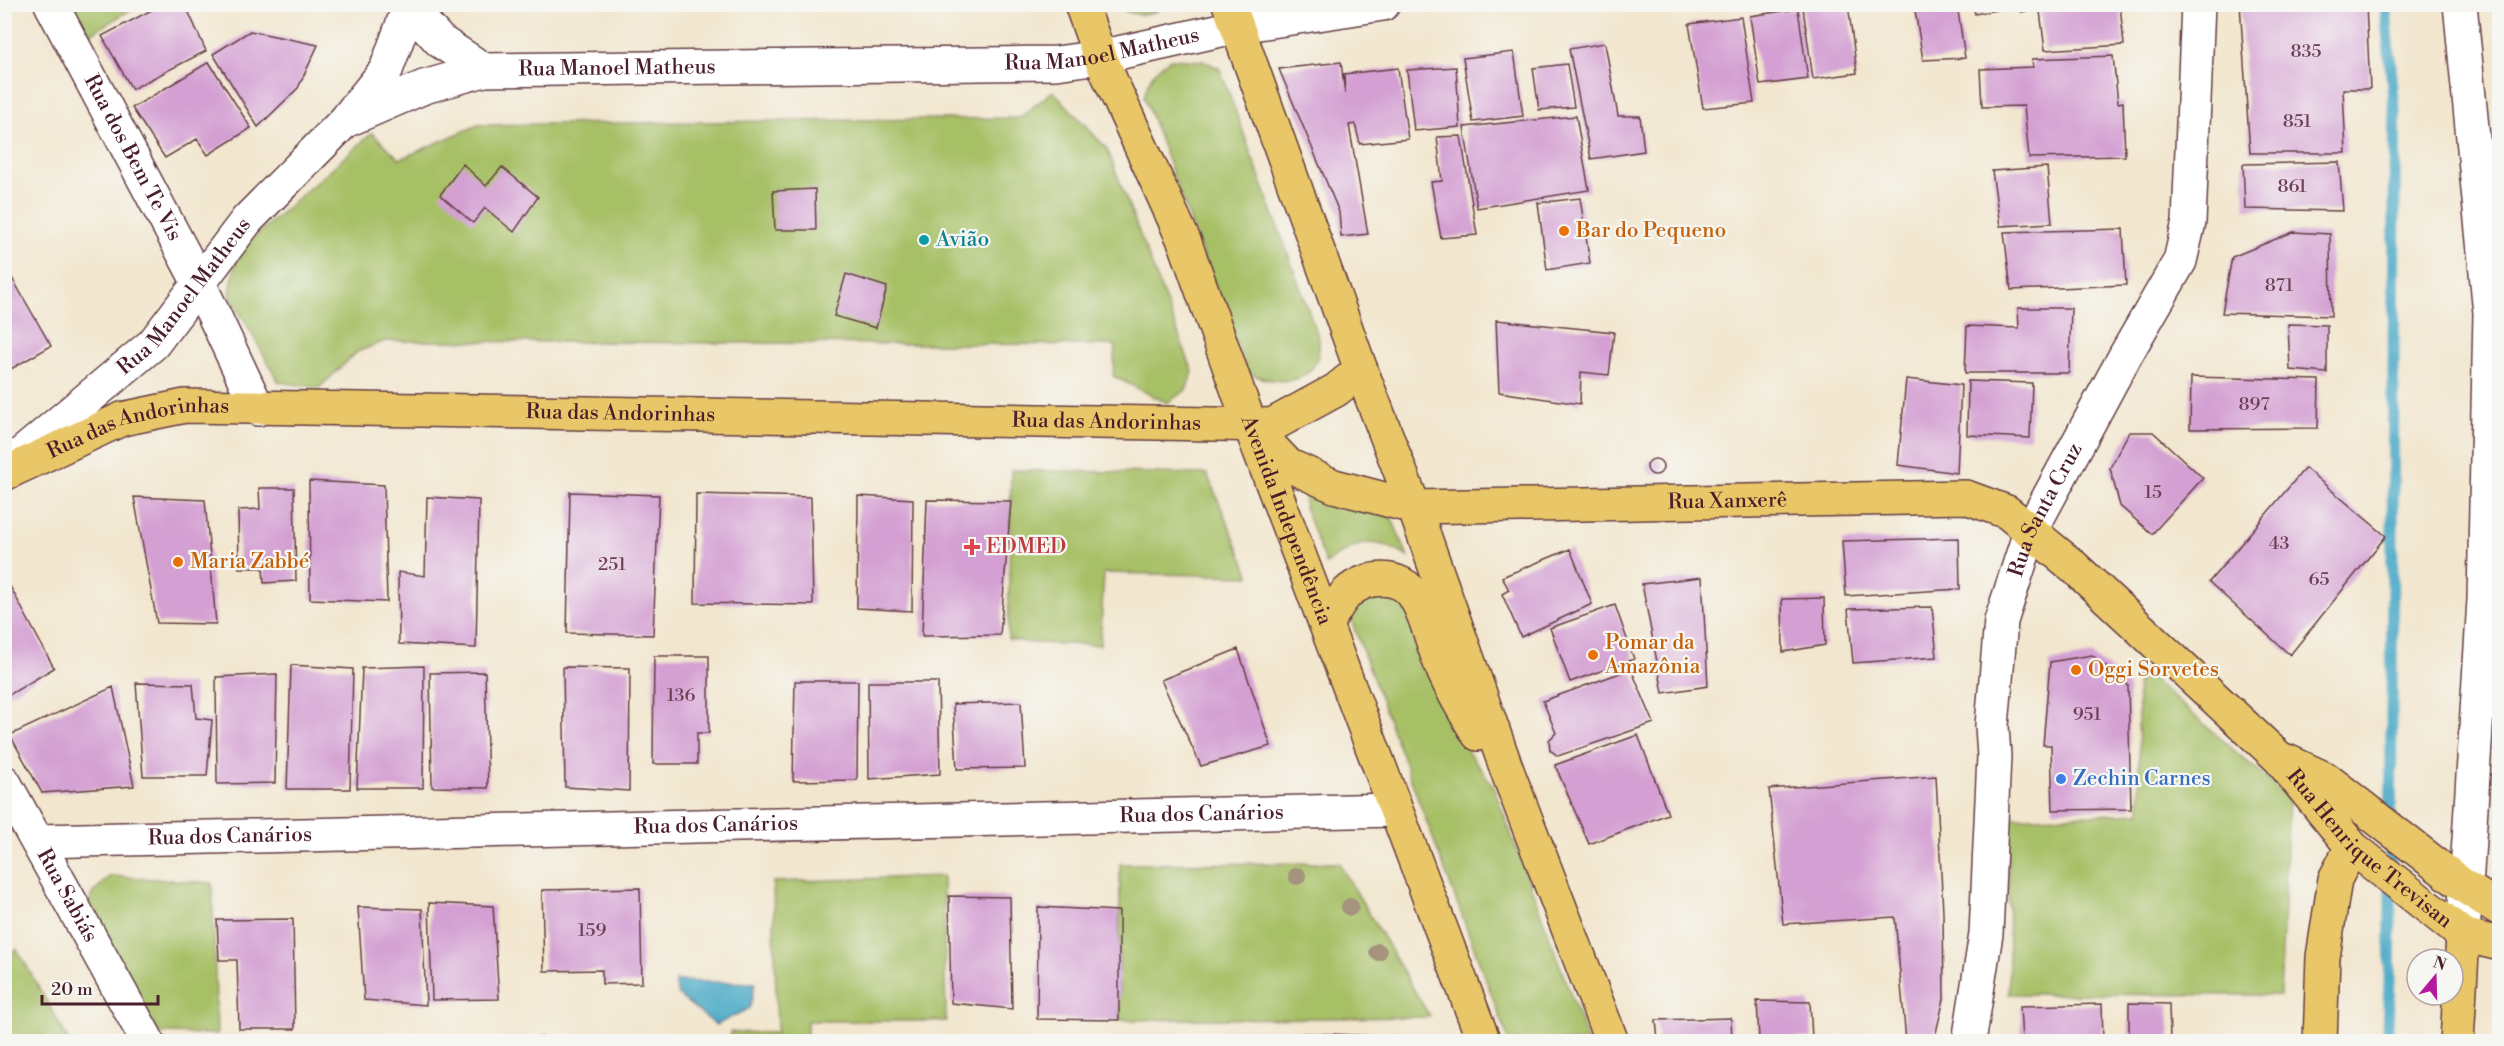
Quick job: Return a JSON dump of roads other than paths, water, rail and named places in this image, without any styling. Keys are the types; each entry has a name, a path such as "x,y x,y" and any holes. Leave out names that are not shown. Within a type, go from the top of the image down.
{"main road":[{"name":"Avenida Independência","path":"1081,4 1100,57 1185,243 1250,425 1484,1041"},
{"path":"1234,15 1361,370 1414,507 1508,773 1612,1041"},
{"name":"Rua das Andorinhas","path":"4,474 122,419 185,406 1272,425 1336,390 1361,370"},
{"name":"Rua Xanxerê","path":"1250,425 1288,465 1334,486 1414,507 1966,497 2007,512 2030,532"},
{"name":"Rua Henrique Trevisan","path":"2030,532 2073,566 2279,758 2352,847 2463,935"},
{"path":"1326,623 1347,593 1359,586 1377,579 1395,580 1408,587 1416,598 1442,668 1465,711 1483,743 1508,773"},
{"name":"Rua Henrique Trevisan","path":"2279,758 2326,779 2465,887 2499,909"},
{"path":"2320,1041 2323,957 2335,879 2352,847 2416,847"},
{"path":"2457,1041 2463,935 2499,944"}],"street":[{"name":"Rua dos Bem Te Vis","path":"51,4 198,281 258,409"},
{"name":"Rua Manoel Matheus","path":"4,468 153,344 198,281 247,220 345,121 424,87 484,70 1056,63 1100,57 1234,15 1383,4"},
{"name":"Rua Santa Cruz","path":"1969,1041 1986,934 1994,756 1992,726 2001,621 2030,532 2125,356 2180,261 2189,222 2198,4"},
{"path":"2460,4 2490,313 2484,600 2463,935"},
{"path":"345,121 386,70 410,6 440,41 484,70"},
{"name":"Rua Sabiás","path":"4,782 148,1041"},
{"name":"Rua dos Canários","path":"38,841 1395,810"}],"water":[{"path":"675,981 755,983 750,1008 716,1025 678,995"}],"waterway":[{"path":"2385,4 2395,116 2390,967 2387,1042"}],"place":[{"name":"Bar do Pequeno","path":"1564,231"},
{"name":"Avião","path":"924,240"},
{"name":"EDMED","path":"972,547"},
{"name":"Maria Zabbé","path":"178,562"},
{"name":"Pomar da Amazônia","path":"1593,655"},
{"name":"Oggi Sorvetes","path":"2076,670"},
{"name":"Zechin Carnes","path":"2061,779"}]}
